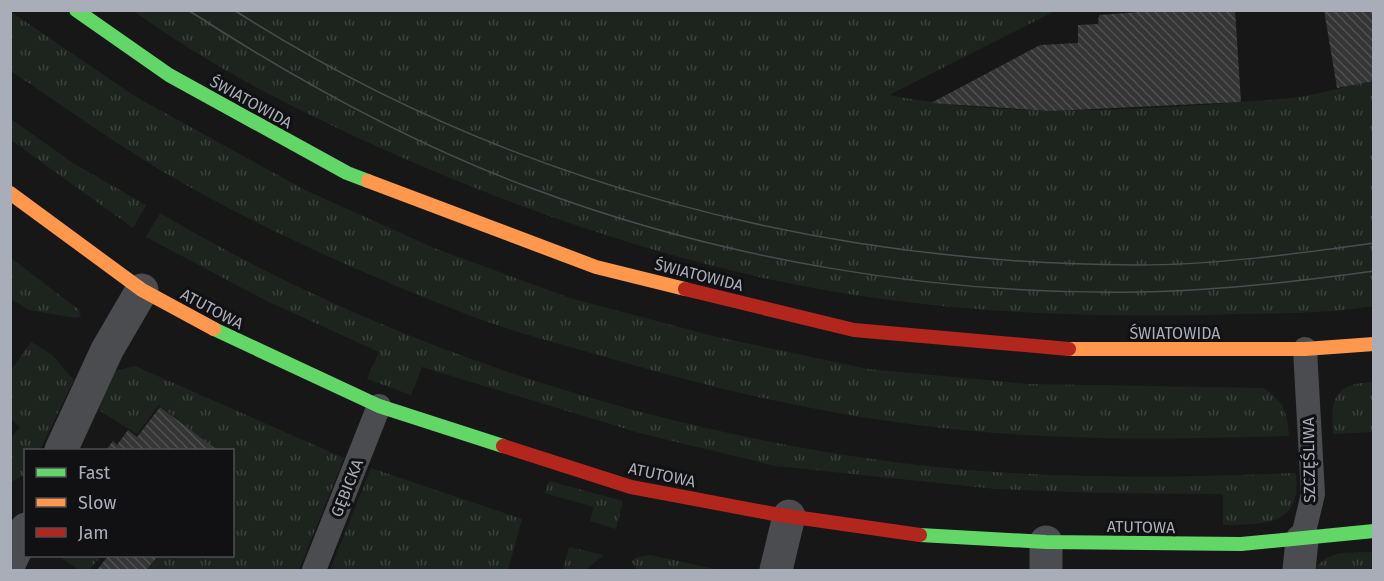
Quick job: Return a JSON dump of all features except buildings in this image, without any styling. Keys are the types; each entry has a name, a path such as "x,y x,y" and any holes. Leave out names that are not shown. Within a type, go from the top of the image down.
{"street":[{"name":"ŚWIATOWIDA","path":"76,10 169,75 347,173 596,267 854,330 1082,350 1305,349 1374,344"},
{"name":"ATUTOWA","path":"10,193 142,290 246,346 379,406 631,487 789,516 1046,556 1241,544 1300,555 1374,531"},
{"path":"62,449 107,350 142,290"},
{"path":"776,570 789,516"},
{"path":"10,562 24,533"}],"lane":[{"name":"SZCZĘŚLIWA","path":"1300,555 1313,494 1305,349"},
{"name":"GĘBICKA","path":"314,570 379,406"}],"green space":[{"path":"10,11 136,97 305,190 434,248 570,298 717,337 868,369 1028,384 1263,388 1276,398 1283,408 1289,436 1085,438 1003,434 874,419 744,394 658,372 503,327 395,285 290,239 188,186 120,145 11,71"},
{"path":"134,11 1055,11 889,95 984,108 1127,109 1301,97 1373,81 1373,306 1268,314 1149,316 1040,313 930,305 822,290 768,279 622,240 526,207 431,170 320,120 256,87 193,51"},
{"path":"11,119 73,163 146,205 133,228 11,140"},
{"path":"160,213 253,264 350,311 452,352 556,387 662,417 769,442 875,459 981,471 1138,476 1296,473 1293,504 1277,519 1253,524 1223,525 1223,494 996,489 776,466 643,434 422,367 411,395 367,379 379,352 267,301 146,237"},
{"path":"11,258 79,310 81,316 76,318 29,310 11,299"},
{"path":"31,342 51,354 74,380 40,449 24,449 24,476 11,482 11,438 20,427 11,419 11,370"},
{"path":"135,366 344,458 299,570 144,570 156,557 234,557 234,449 215,449 159,405 137,434 100,411 99,403 112,372"},
{"path":"1373,382 1373,432 1333,434 1334,402 1338,395 1350,386"},
{"path":"371,468 522,519 508,570 330,570"},
{"path":"549,481 623,501 616,529 590,521 594,507 545,493"},
{"path":"569,547 604,555 585,570 563,570"},
{"path":"1373,552 1373,570 1315,570 1326,558 1333,555"},
{"path":"649,555 719,570 638,570 631,561"},
{"path":"60,557 100,557 89,570 79,570"}],"tram line":[{"path":"188,10 312,85 398,130 486,170 604,213 678,235 753,253 830,268 906,279 983,287 1060,291 1196,290 1374,271"},
{"path":"234,10 337,70 443,122 553,166 666,202 782,229 899,249 1017,261 1136,265 1225,261 1374,243"}],"traffic: fast":[{"path":"76,10 169,75 347,173 368,181"},
{"path":"214,329 379,406 503,446"},
{"path":"920,535 1046,542 1241,544 1374,531"}],"traffic: slow":[{"path":"368,181 596,267 685,289"},
{"path":"10,193 142,290 214,329"},
{"path":"1069,349 1305,349 1374,344"}],"traffic: jam":[{"path":"685,289 854,330 1069,349"},
{"path":"503,446 631,487 774,514 920,535"}]}
